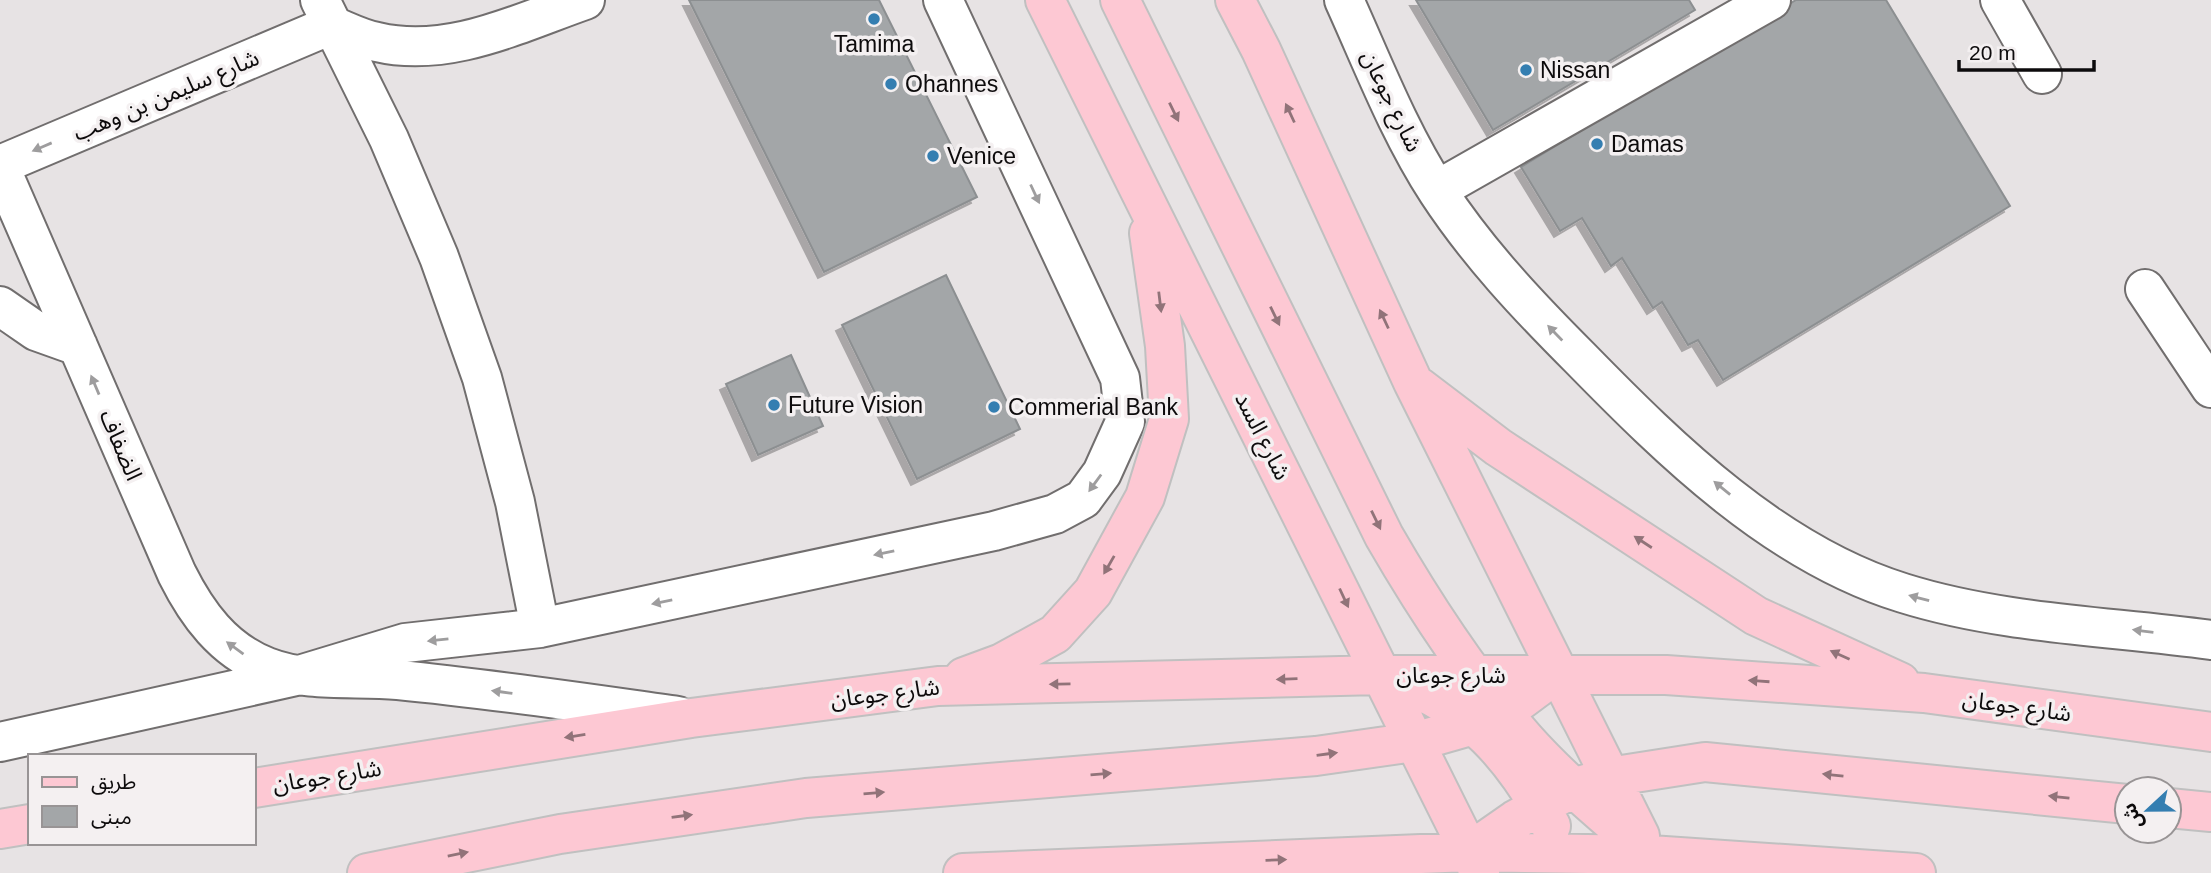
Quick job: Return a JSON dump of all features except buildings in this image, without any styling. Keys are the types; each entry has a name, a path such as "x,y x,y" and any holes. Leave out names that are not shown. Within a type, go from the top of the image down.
{"main road":[{"name":"شارع السد","path":"1045,0 1474,862"},
{"path":"1120,0 1384,536 1413,588 1473,675 1489,718 1556,796 1654,864"},
{"path":"1235,0 1261,50 1413,382 1556,674 1654,864"},
{"path":"1248,0 1261,50"},
{"path":"938,686 1002,663 1055,634 1093,592 1145,497 1169,419 1155,261 1139,187"},
{"path":"1413,382 1498,447 1756,616 1924,693"},
{"path":"367,873 560,834 806,798 1315,756 1414,742 1489,718 1556,674"},
{"path":"1380,675 1489,718"},
{"name":"شارع جوعان","path":"256,788 691,718 938,686 1380,675 1667,675 1924,693 2211,732"},
{"path":"1474,862 1556,796 1609,777 1705,762 2113,803"},
{"path":"1556,796 1571,863"},
{"path":"2183,809 2211,812"},
{"path":"0,829 28,824"},
{"path":"963,873 1474,862 1654,864 1916,873"}],"street":[{"path":"325,13 377,42 425,48 473,39 585,0"},
{"name":"شارع جوعان","path":"0,742 296,676 405,643 540,628 994,531 1055,514 1083,499 1102,473 1125,422 1115,368 943,0"},
{"name":"شارع جوعان","path":"1344,0 1399,119 1437,190 1490,263 1627,406 1774,530 1835,565 1901,593 1968,611 2211,640"},
{"path":"1437,190 1771,0"},
{"path":"2000,0 2042,74"},
{"path":"325,13 389,139 439,257 469,342 515,502 540,628"},
{"name":"شارع سليمن بن وهب","path":"0,166 325,13"},
{"name":"الضفاف","path":"0,166 192,603 212,629 236,650 265,666 296,676"},
{"path":"2145,289 2211,388"},
{"path":"0,306 36,331 78,346"},
{"name":"شارع جوعان","path":"296,676 357,676 438,684 691,718"}],"place":[{"name":"Tamima","path":"874,19"},
{"name":"Nissan","path":"1526,70"},
{"name":"Ohannes","path":"891,84"},
{"name":"Damas","path":"1597,144"},
{"name":"Venice","path":"933,156"},
{"name":"Future Vision","path":"774,405"},
{"name":"Commerial Bank","path":"994,407"}]}
